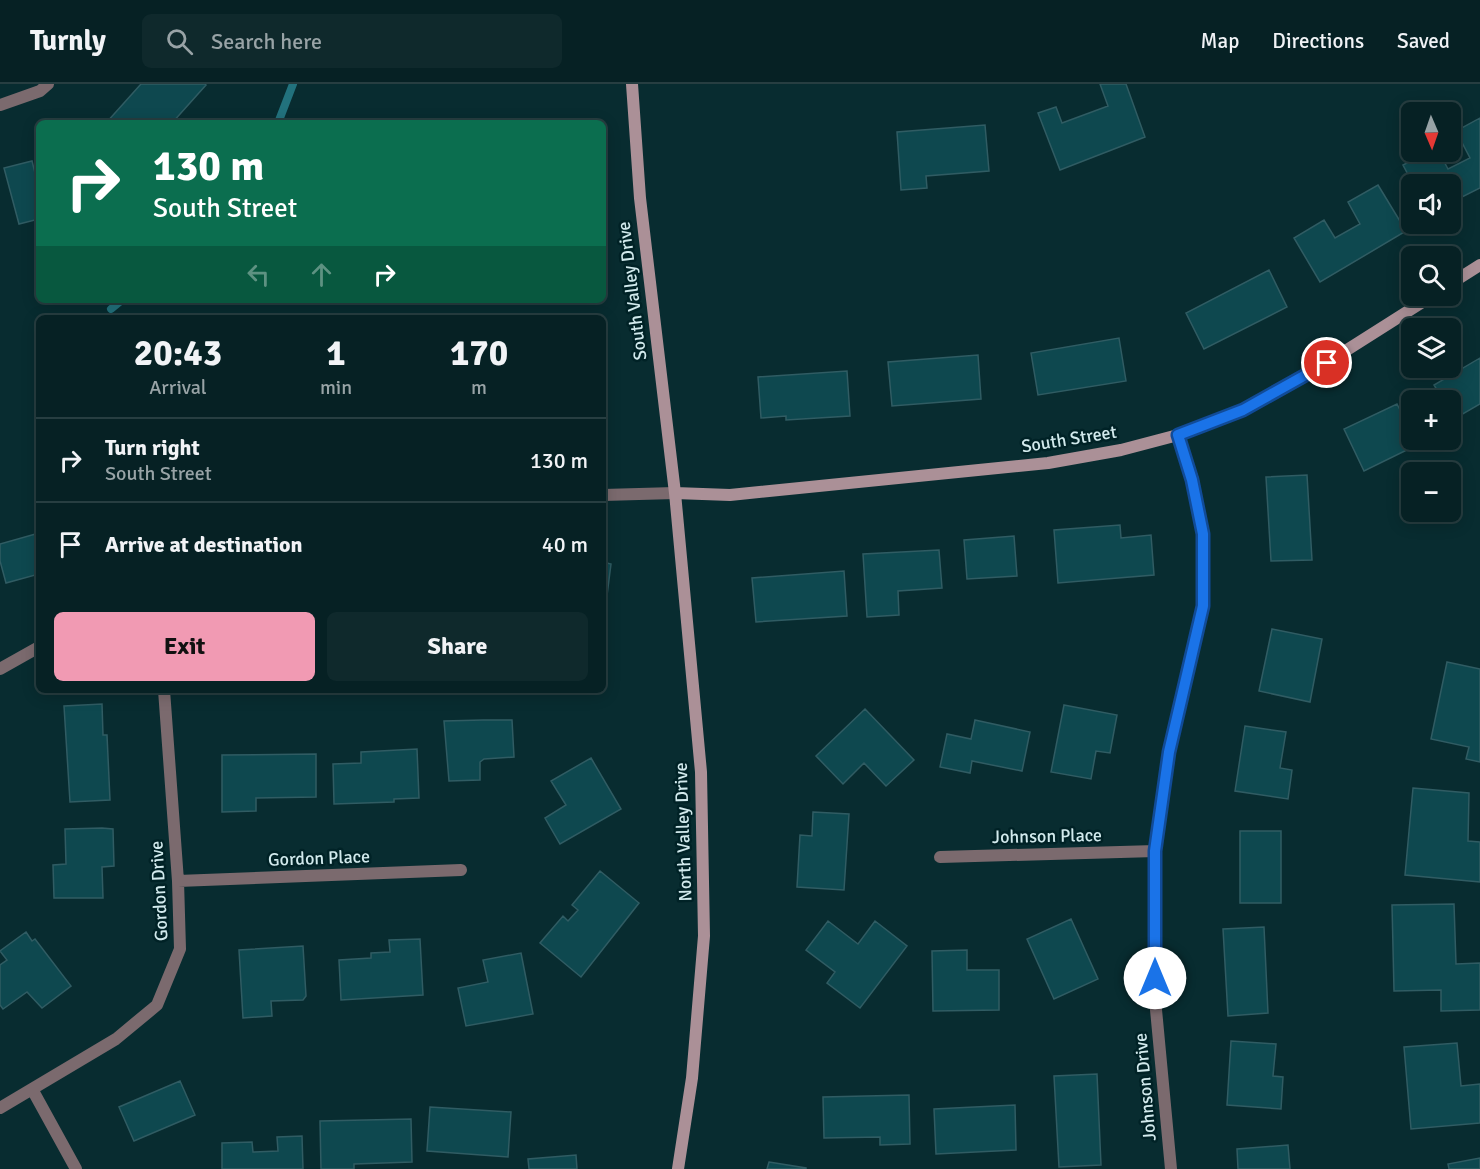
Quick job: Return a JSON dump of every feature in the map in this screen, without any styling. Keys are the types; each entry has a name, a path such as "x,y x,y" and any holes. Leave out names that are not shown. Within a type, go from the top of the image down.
{"street":[{"path":"0,105 40,91 48,84"},
{"name":"South Valley Drive","path":"632,84 641,209 675,493"},
{"path":"1461,277 1480,265"},
{"name":"South Street","path":"675,493 730,495 1048,463 1112,452 1178,435 1243,410 1280,391 1416,306"},
{"name":"Johnson Drive","path":"1170,1169 1155,999 1155,851 1169,752 1203,606 1203,534 1192,480 1178,435"},
{"path":"606,495 675,493"},
{"name":"North Valley Drive","path":"675,493 701,772 704,867 699,1008 692,1078 678,1169"},
{"path":"0,669 36,649"},
{"name":"Gordon Drive","path":"0,1108 116,1039 157,1005 180,949 178,881 164,693"},
{"name":"Johnson Place","path":"940,857 1155,851"},
{"name":"Gordon Place","path":"178,881 460,870"},
{"path":"32,1089 76,1169"}],"building":[{"path":"141,84 206,85 175,120 109,120"},
{"path":"1100,84 1126,84 1145,137 1060,170 1038,113 1056,107 1062,123 1108,106"},
{"path":"1480,118 1480,188 1462,197 1461,174 1408,174 1403,165 1409,162 1444,162 1448,169 1470,158 1461,141 1461,128"},
{"path":"985,125 989,171 926,176 927,188 901,190 897,132"},
{"path":"32,161 36,177 36,220 19,224 4,168"},
{"path":"1378,185 1401,223 1401,234 1320,282 1294,238 1324,220 1335,238 1360,224 1348,202"},
{"path":"1269,270 1287,307 1204,349 1186,313"},
{"path":"1119,338 1126,381 1038,395 1031,353"},
{"path":"978,355 981,399 892,406 888,362"},
{"path":"1480,358 1480,404 1461,415 1461,390 1437,390 1434,385 1446,378 1461,378 1461,369"},
{"path":"847,371 850,416 786,420 786,416 761,418 758,377"},
{"path":"1397,404 1401,412 1401,450 1407,450 1364,471 1344,429"},
{"path":"1307,475 1312,560 1271,561 1266,477"},
{"path":"1120,525 1121,538 1151,535 1154,575 1058,583 1054,530"},
{"path":"36,534 36,575 6,583 0,561 0,544"},
{"path":"1014,536 1017,576 967,579 964,540"},
{"path":"939,550 942,588 898,591 899,615 867,617 863,554"},
{"path":"606,563 611,564 606,603"},
{"path":"844,571 847,616 756,622 752,578"},
{"path":"1272,629 1322,639 1310,702 1259,691"},
{"path":"1447,662 1480,669 1480,762 1466,759 1469,747 1431,739"},
{"path":"102,704 103,735 107,735 110,800 70,802 64,706"},
{"path":"1064,705 1117,715 1110,753 1096,751 1091,779 1051,772"},
{"path":"865,709 914,760 886,786 864,763 843,784 816,756"},
{"path":"512,720 514,757 484,759 480,762 480,780 449,781 444,721"},
{"path":"975,720 1030,732 1022,771 972,761 970,773 940,767 947,734 971,739"},
{"path":"1245,726 1286,732 1280,768 1292,770 1288,799 1235,791"},
{"path":"417,749 419,798 394,799 394,802 334,804 333,764 361,763 361,752"},
{"path":"316,754 316,797 256,798 256,811 222,812 222,755"},
{"path":"591,758 621,809 560,844 545,818 566,805 551,781"},
{"path":"1413,788 1469,793 1468,841 1480,842 1480,882 1405,875"},
{"path":"813,812 849,814 844,890 797,887 800,835 812,836"},
{"path":"65,829 113,829 114,866 102,867 103,898 54,898 53,865 66,864"},
{"path":"1240,831 1281,831 1281,903 1240,903"},
{"path":"600,871 639,903 581,977 540,943 563,916 568,921 578,910 572,905"},
{"path":"1454,904 1456,964 1480,963 1480,1010 1441,1011 1441,990 1394,991 1392,905"},
{"path":"1071,919 1098,979 1054,999 1027,939"},
{"path":"828,921 858,944 875,921 907,946 860,1008 827,983 835,972 806,950"},
{"path":"1264,927 1268,1013 1228,1016 1223,929"},
{"path":"26,932 32,941 35,939 71,986 42,1008 27,992 3,1009 0,1005 0,965 7,960 0,951"},
{"path":"420,939 423,995 341,1000 339,960 371,958 371,953 390,952 389,940"},
{"path":"303,946 306,996 303,1000 271,1001 272,1016 243,1018 239,950"},
{"path":"967,950 967,970 999,970 999,1010 933,1011 932,951"},
{"path":"521,953 533,1014 466,1026 458,988 488,982 483,960"},
{"path":"1231,1041 1276,1044 1273,1076 1283,1077 1281,1109 1227,1105"},
{"path":"1457,1043 1461,1086 1480,1084 1480,1123 1411,1129 1404,1047"},
{"path":"1097,1074 1101,1165 1059,1167 1054,1076"},
{"path":"180,1081 195,1115 134,1141 119,1107"},
{"path":"909,1095 910,1144 880,1145 880,1137 824,1138 823,1097"},
{"path":"1015,1105 1016,1150 936,1154 934,1109"},
{"path":"430,1107 511,1112 508,1157 427,1151"},
{"path":"411,1119 412,1162 354,1164 354,1169 321,1169 320,1121"},
{"path":"302,1136 303,1169 222,1169 222,1143 252,1142 253,1152 278,1151 277,1137"},
{"path":"1288,1145 1290,1169 1238,1169 1237,1149"},
{"path":"576,1155 577,1169 529,1169 528,1159"},
{"path":"1480,1158 1480,1169 1449,1169 1448,1164"},
{"path":"769,1162 806,1168 806,1169 767,1169"}],"waterway":[{"path":"279,120 293,84"},
{"path":"111,309 118,303"}],"route":[{"path":"1155,978 1155,851 1169,752 1203,606 1203,534 1192,480 1178,435 1243,410 1327,363"}]}
